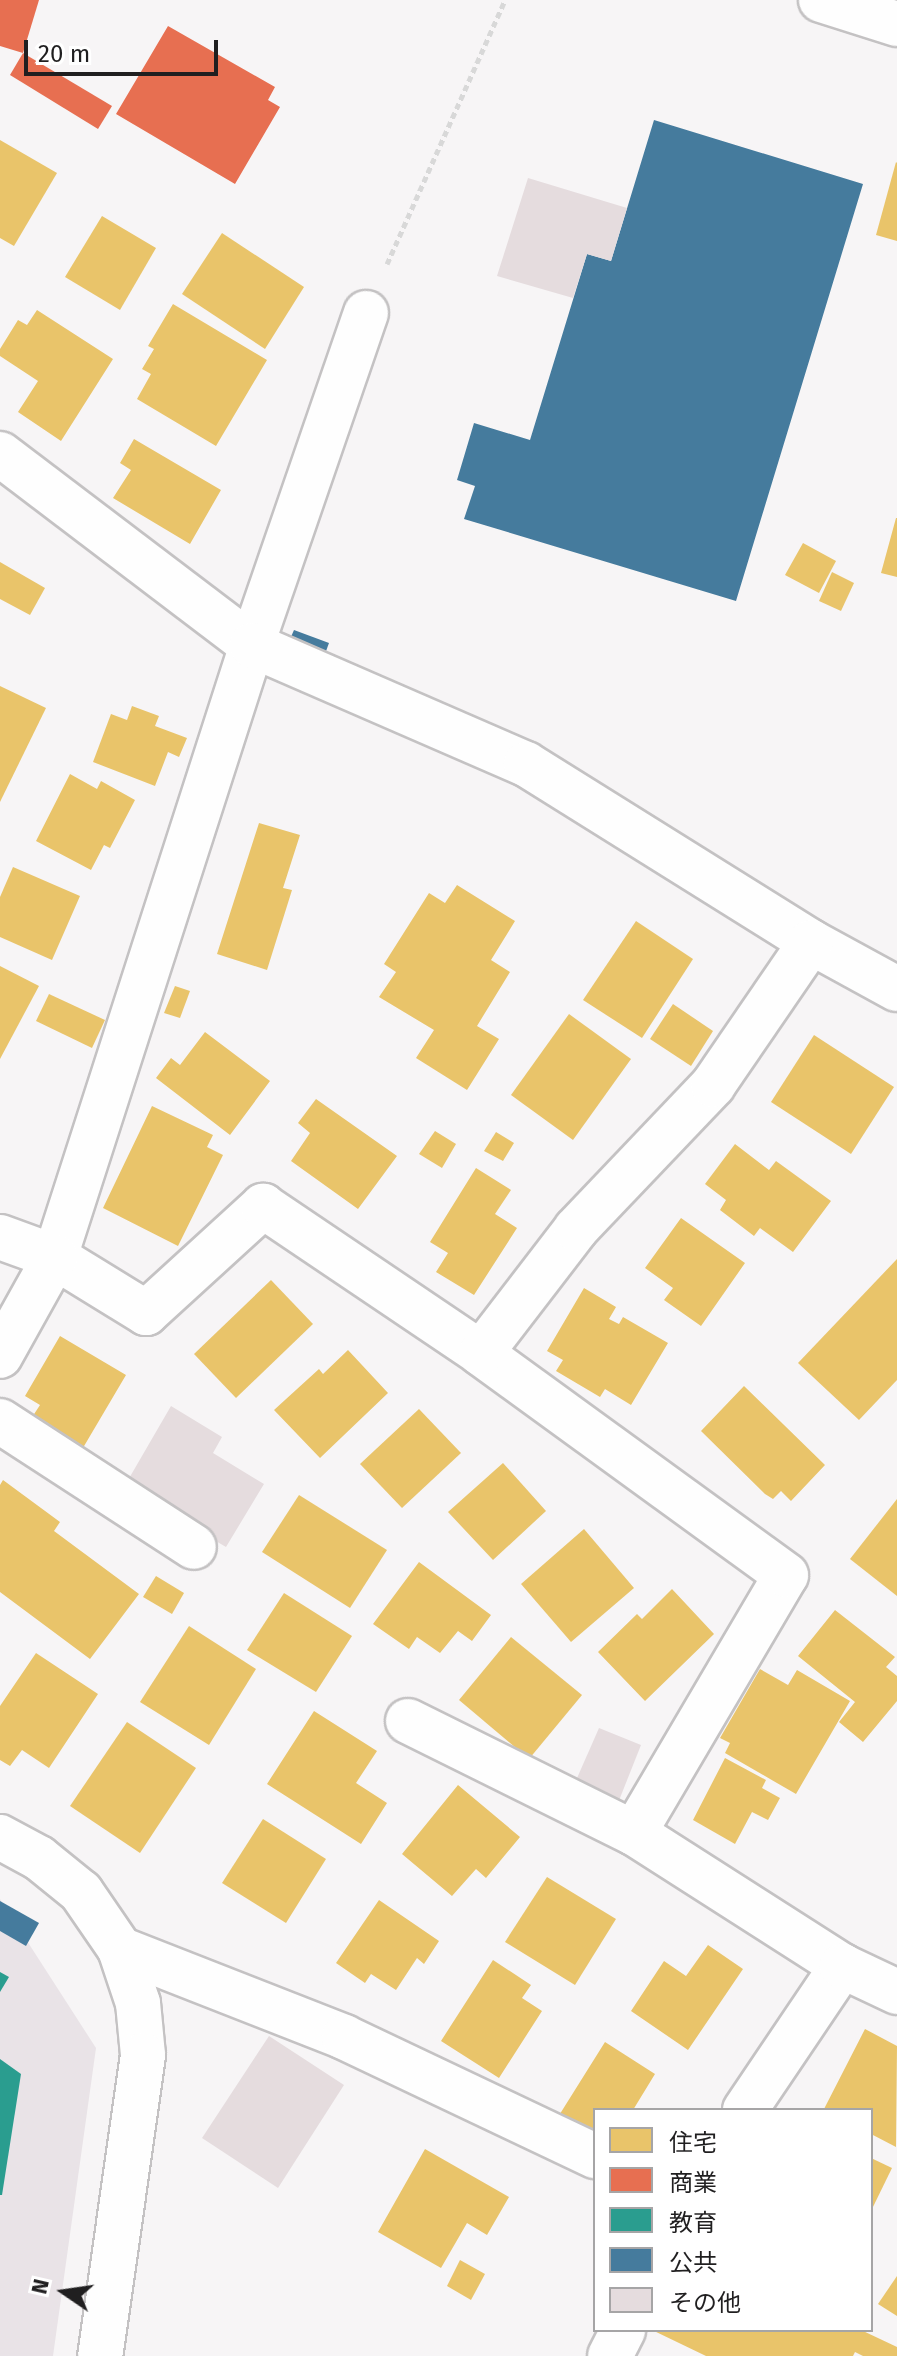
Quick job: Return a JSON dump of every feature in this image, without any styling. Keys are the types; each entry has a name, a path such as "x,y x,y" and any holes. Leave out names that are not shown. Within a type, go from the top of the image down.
{"main road":[{"path":"821,0 897,24"},
{"path":"0,1356 55,1257 252,645 366,313"},
{"path":"0,454 252,645 526,764 811,942 897,989"},
{"path":"481,1353 576,1229 713,1085 811,942"},
{"path":"0,1237 55,1257 146,1313 263,1206 481,1353 786,1575 634,1833"},
{"path":"0,1421 194,1547"},
{"path":"408,1721 634,1833 842,1966 897,1992"},
{"path":"0,1837 39,1858 81,1892 120,1949 138,2003 143,2055 100,2356"},
{"path":"120,1949 344,2037 593,2155"},
{"path":"746,2108 842,1966"},
{"path":"610,2356 622,2332"}],"path":[{"path":"366,313 505,0"}],"shaded area":[{"path":"0,1899 96,2048 53,2356 0,2356"}],"building: 住宅":[{"path":"0,140 57,173 14,246 0,238"},
{"path":"897,163 897,241 876,235"},
{"path":"102,216 156,248 120,310 65,277"},
{"path":"222,233 304,287 265,349 182,294"},
{"path":"173,304 267,360 216,446 137,399 151,374 142,369 154,349 148,346"},
{"path":"37,310 113,359 61,441 18,412 38,381 0,356 0,349 18,320 27,325"},
{"path":"134,439 221,490 190,544 113,498 131,470 120,463"},
{"path":"897,518 897,577 881,573"},
{"path":"803,543 836,561 819,593 785,575"},
{"path":"0,562 45,588 30,615 0,599"},
{"path":"832,572 854,583 841,611 819,601"},
{"path":"0,686 46,708 0,802"},
{"path":"132,706 159,716 155,726 187,738 179,757 168,752 155,786 93,762 111,714 127,720"},
{"path":"70,774 97,789 101,781 135,800 110,848 104,845 91,870 36,841"},
{"path":"259,823 300,835 283,888 292,890 267,970 217,954"},
{"path":"13,867 80,896 52,960 0,937 0,897"},
{"path":"457,885 515,921 491,960 510,972 477,1026 499,1039 467,1090 416,1058 434,1030 379,997 396,972 384,964 429,893 445,903"},
{"path":"636,921 693,959 642,1038 583,1000"},
{"path":"0,966 39,986 0,1059"},
{"path":"175,986 190,991 180,1018 164,1013"},
{"path":"49,994 105,1020 92,1048 36,1021"},
{"path":"673,1004 713,1031 691,1066 650,1039"},
{"path":"569,1014 631,1059 573,1140 511,1095"},
{"path":"205,1032 270,1081 230,1135 156,1078 171,1058 180,1065"},
{"path":"814,1035 894,1087 851,1154 771,1102"},
{"path":"316,1099 397,1156 358,1209 291,1161 310,1133 298,1123"},
{"path":"152,1106 213,1135 207,1147 223,1155 178,1246 103,1208"},
{"path":"435,1131 456,1144 442,1168 419,1154"},
{"path":"496,1132 514,1143 503,1161 484,1151"},
{"path":"735,1144 769,1170 776,1161 831,1201 793,1252 760,1228 754,1236 720,1210 726,1200 705,1184"},
{"path":"476,1168 511,1190 495,1214 517,1228 474,1295 436,1272 448,1253 430,1242"},
{"path":"681,1218 745,1263 701,1326 664,1300 673,1288 645,1268"},
{"path":"897,1259 897,1380 859,1420 798,1363"},
{"path":"271,1280 313,1324 236,1398 194,1354"},
{"path":"584,1288 616,1307 609,1319 619,1324 623,1317 668,1343 631,1405 605,1389 600,1397 556,1371 563,1360 547,1351"},
{"path":"60,1336 126,1375 77,1458 25,1428 40,1405 25,1396"},
{"path":"348,1350 388,1393 320,1458 274,1410 319,1369 323,1374"},
{"path":"744,1386 825,1465 791,1501 781,1491 773,1499 765,1494 701,1431"},
{"path":"419,1409 461,1453 402,1508 360,1464"},
{"path":"503,1463 546,1511 493,1560 448,1512"},
{"path":"3,1480 60,1522 54,1531 139,1594 90,1659 0,1592 0,1485"},
{"path":"299,1495 387,1550 350,1608 262,1552"},
{"path":"897,1499 897,1596 850,1559"},
{"path":"584,1529 634,1588 571,1642 521,1584"},
{"path":"419,1562 491,1615 472,1641 458,1631 440,1653 417,1637 409,1649 373,1624"},
{"path":"156,1576 184,1593 172,1614 143,1597"},
{"path":"672,1589 714,1634 645,1701 598,1652 637,1614 642,1619"},
{"path":"284,1593 352,1636 316,1692 247,1650"},
{"path":"835,1610 895,1657 886,1667 897,1676 897,1701 863,1742 839,1722 855,1702 798,1656"},
{"path":"189,1626 256,1669 209,1745 140,1702"},
{"path":"511,1637 582,1695 529,1759 459,1700"},
{"path":"36,1653 98,1694 49,1768 22,1750 10,1766 0,1760 0,1706"},
{"path":"760,1669 788,1685 797,1670 850,1701 796,1794 725,1753 730,1743 720,1738"},
{"path":"314,1711 377,1751 356,1783 387,1803 361,1844 267,1784"},
{"path":"127,1722 196,1768 140,1853 70,1806"},
{"path":"725,1758 766,1780 762,1788 780,1798 768,1820 752,1812 735,1844 693,1820"},
{"path":"458,1785 520,1837 486,1878 476,1869 452,1896 402,1854"},
{"path":"263,1819 326,1859 286,1923 222,1883"},
{"path":"547,1877 616,1919 575,1985 505,1942"},
{"path":"379,1900 439,1941 424,1964 417,1958 396,1990 371,1974 365,1983 336,1963"},
{"path":"708,1945 743,1969 688,2050 631,2011 664,1961 686,1976"},
{"path":"493,1960 531,1985 522,1998 542,2011 499,2078 441,2041"},
{"path":"865,2029 897,2046 896,2147 873,2135 873,2108 825,2108"},
{"path":"605,2042 655,2074 634,2108 593,2108 593,2140 558,2117"},
{"path":"425,2149 509,2197 487,2235 467,2223 441,2268 378,2232"},
{"path":"873,2159 892,2168 873,2207"},
{"path":"460,2260 485,2274 471,2300 447,2286"},
{"path":"897,2276 897,2316 878,2304"},
{"path":"656,2332 865,2332 897,2347 897,2356 863,2356 855,2352 853,2356 706,2356"}],"building: 商業":[{"path":"0,0 39,0 23,53 0,46"},
{"path":"168,26 275,87 268,100 280,107 235,184 116,114"},
{"path":"23,53 112,106 98,129 10,75"}],"building: 教育":[{"path":"0,1972 9,1977 0,1992"},
{"path":"0,2059 21,2074 2,2195 0,2195"}],"building: 公共":[{"path":"654,120 863,184 736,601 464,519 475,486 457,480 474,423 530,440 587,254 611,261"},
{"path":"294,630 329,643 322,662 286,648"},
{"path":"0,1901 39,1923 26,1946 0,1931"}],"building: その他":[{"path":"528,178 627,208 611,261 587,254 573,298 497,276"},
{"path":"171,1406 222,1437 213,1453 264,1484 226,1547 124,1487"},
{"path":"599,1728 641,1745 618,1803 574,1785"},
{"path":"269,2036 344,2085 278,2188 202,2138"}]}
